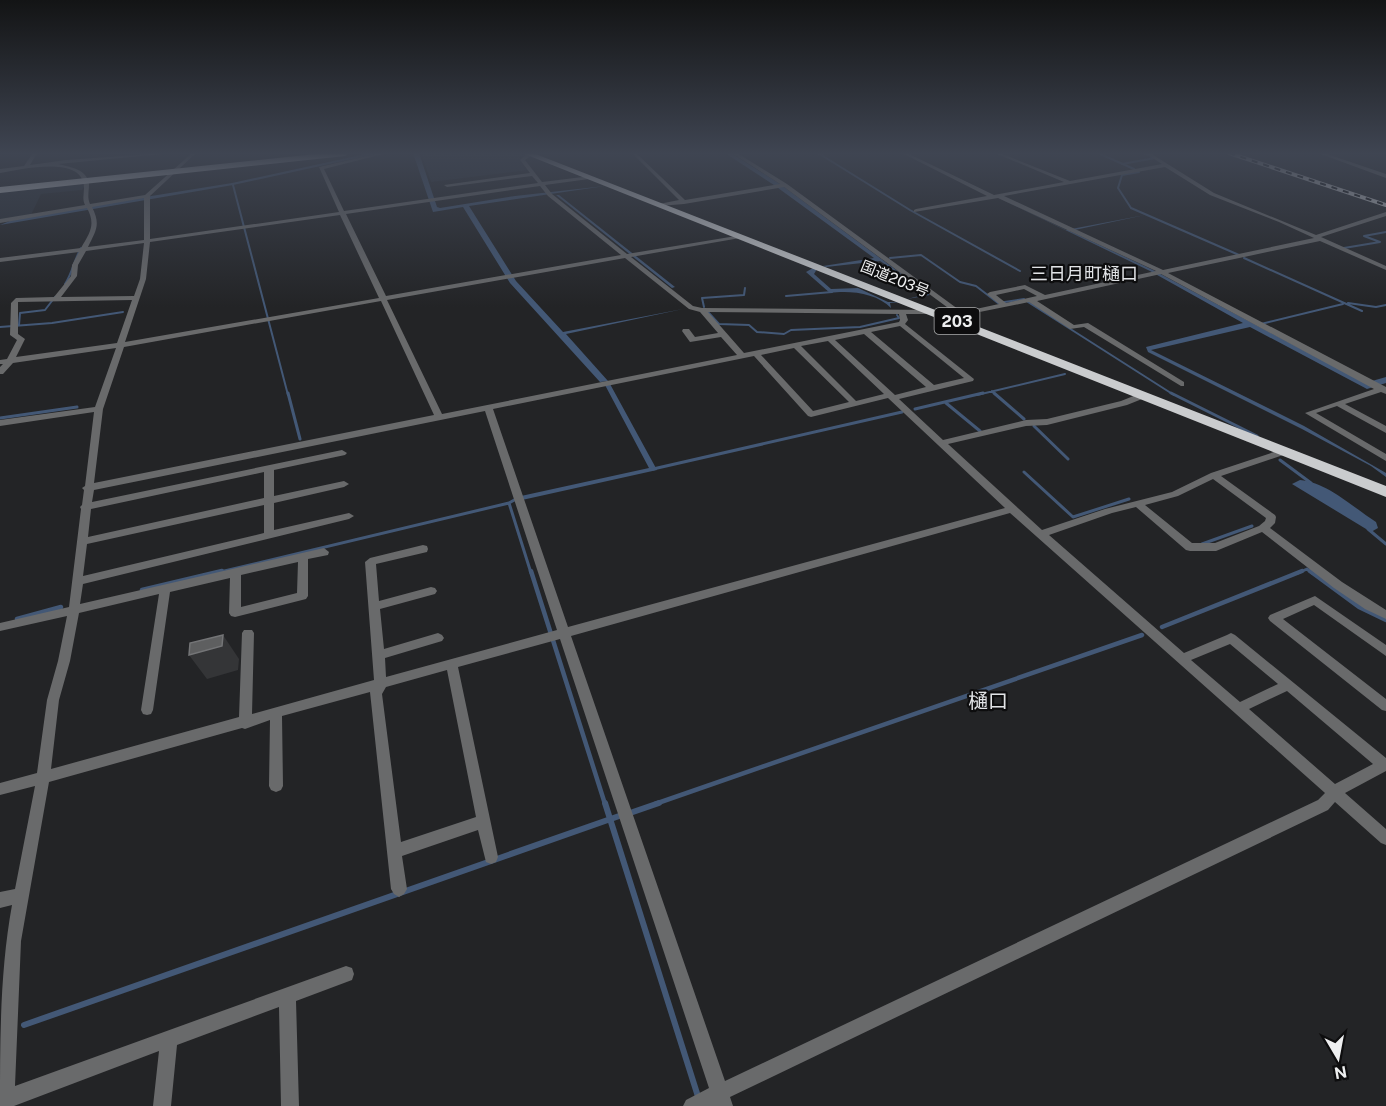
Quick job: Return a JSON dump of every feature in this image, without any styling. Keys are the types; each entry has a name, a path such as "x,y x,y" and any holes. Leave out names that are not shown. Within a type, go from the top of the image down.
{"highway":[{"name":"国道203号","path":"661,205 934,312 954,316 1386,492"}],"street":[{"path":"0,221 106,205"},
{"path":"147,205 147,241 143,279 99,409 87,488 74,608 64,661 53,700 43,779 13,941 4,1042 5,1103 169,1039 346,974"},
{"path":"339,205 439,416"},
{"path":"0,260 395,205"},
{"path":"562,205 684,304 702,310 902,314 934,312"},
{"path":"810,205 954,316 1002,303 1030,300 1153,275 1317,238 1386,214"},
{"path":"916,211 950,205"},
{"path":"1015,205 1162,273 1384,390"},
{"path":"1239,205 1386,268"},
{"path":"54,298 74,276 75,266 94,229 95,218 91,207"},
{"path":"0,362 122,345 740,236"},
{"path":"1002,303 990,294 1025,287 1044,297"},
{"path":"0,372 10,361 21,339 14,335 14,303 16,300 137,298"},
{"path":"1030,300 1073,327 1085,325 1180,384"},
{"path":"702,310 742,356"},
{"path":"901,324 904,320 902,314"},
{"path":"87,488 901,324"},
{"path":"755,353 811,414 970,380 901,324"},
{"path":"686,331 693,340 723,334"},
{"path":"865,331 932,388"},
{"path":"829,338 1012,509 1386,838"},
{"path":"795,345 854,403"},
{"path":"1384,390 1309,413 1386,458"},
{"path":"941,443 1026,423 1047,422 1124,403 1144,395"},
{"path":"1338,403 1386,430"},
{"path":"488,408 722,1099"},
{"path":"0,423 99,409"},
{"path":"1042,534 1137,503 1175,494 1214,475 1286,452"},
{"path":"85,507 342,453"},
{"path":"269,468 269,535"},
{"path":"1137,503 1190,547 1216,547 1270,523 1271,517 1214,475"},
{"path":"81,542 344,484"},
{"path":"0,789 43,779 1012,509"},
{"path":"77,581 349,516"},
{"path":"1263,528 1357,601 1386,615"},
{"path":"399,889 376,693 381,685 370,561 423,549"},
{"path":"0,627 74,608 324,552"},
{"path":"236,572 235,613 302,596 303,557"},
{"path":"147,710 165,589"},
{"path":"374,606 431,591"},
{"path":"1386,651 1315,600 1275,618 1386,706"},
{"path":"244,723 248,633"},
{"path":"378,655 438,638"},
{"path":"692,1106 722,1099 1323,805 1334,792 1385,764 1231,638 1183,658"},
{"path":"452,665 491,857"},
{"path":"1239,708 1288,685"},
{"path":"276,714 276,786"},
{"path":"395,851 484,821"},
{"path":"0,900 22,895"},
{"path":"287,995 290,1106"},
{"path":"162,1106 169,1039"}],"shaded area":[{"path":"0,205 36,205 31,215 0,221"}],"water":[{"path":"119,205 0,225 12,220 83,207"},
{"path":"430,205 436,205 440,208 478,205 469,206 516,281 563,332 683,309 566,334 608,381 600,382 510,283 463,207 433,212"},
{"path":"568,205 571,205 675,287 672,288"},
{"path":"801,205 808,205 930,295 907,299 927,294 915,284 913,285 915,290 904,287 911,282 880,261 823,266 874,258"},
{"path":"1013,205 1066,230 1145,215 1070,231 1153,270 1365,383 1386,377 1386,383 1367,389 1250,327 1151,350 1304,426 1386,473 1386,477 1371,466 1302,429 1148,352 1146,347 1243,323 1150,271"},
{"path":"813,268 817,269 814,274 831,289 858,288 888,302 900,302 890,303 891,308 871,296 846,292 830,293 806,272"},
{"path":"610,384 657,470 522,500 521,496 649,468 605,385"},
{"path":"1300,480 1320,485 1340,496 1376,522 1378,528 1371,532 1292,484"}],"building":[{"path":"223,635 222,646 189,655 190,643"}],"waterway":[{"path":"238,205 288,395"},
{"path":"901,205 1020,271"},
{"path":"1129,205 1131,208 1239,255"},
{"path":"1344,248 1380,242 1364,236 1386,232"},
{"path":"65,284 81,248"},
{"path":"890,258 921,255 960,282 976,286 998,303 1024,299"},
{"path":"1244,258 1362,311"},
{"path":"704,307 702,298 744,295 745,288"},
{"path":"786,296 832,292"},
{"path":"19,325 20,313 45,310 55,297"},
{"path":"1028,302 1174,395"},
{"path":"1348,303 1376,307 1386,305"},
{"path":"1261,324 1343,304"},
{"path":"0,327 52,323 123,312"},
{"path":"708,312 719,324 749,325 757,332 784,334 791,330 860,327 899,318 897,315"},
{"path":"992,391 1065,374"},
{"path":"977,395 992,391"},
{"path":"288,393 300,439"},
{"path":"915,409 983,393"},
{"path":"994,393 1024,419"},
{"path":"1171,393 1257,436"},
{"path":"946,403 980,431"},
{"path":"0,418 77,407"},
{"path":"653,469 902,412"},
{"path":"1034,426 1068,459"},
{"path":"1280,460 1311,483"},
{"path":"1024,472 1073,517 1129,499"},
{"path":"509,503 516,499"},
{"path":"216,573 509,503"},
{"path":"509,503 531,573"},
{"path":"1202,544 1252,526"},
{"path":"1368,529 1386,544"},
{"path":"1298,573 1307,569 1312,573"},
{"path":"142,590 222,571"},
{"path":"531,571 605,804"},
{"path":"1162,627 1302,571"},
{"path":"1310,571 1359,607 1386,620"},
{"path":"17,619 61,607"},
{"path":"655,804 1142,635"},
{"path":"605,803 610,819"},
{"path":"630,813 659,803"},
{"path":"610,819 622,815"},
{"path":"24,1025 610,819"},
{"path":"610,819 701,1106"}],"district":[{"name":"三日月町樋口","path":"1084,274"},
{"name":"樋口","path":"988,701"}]}
